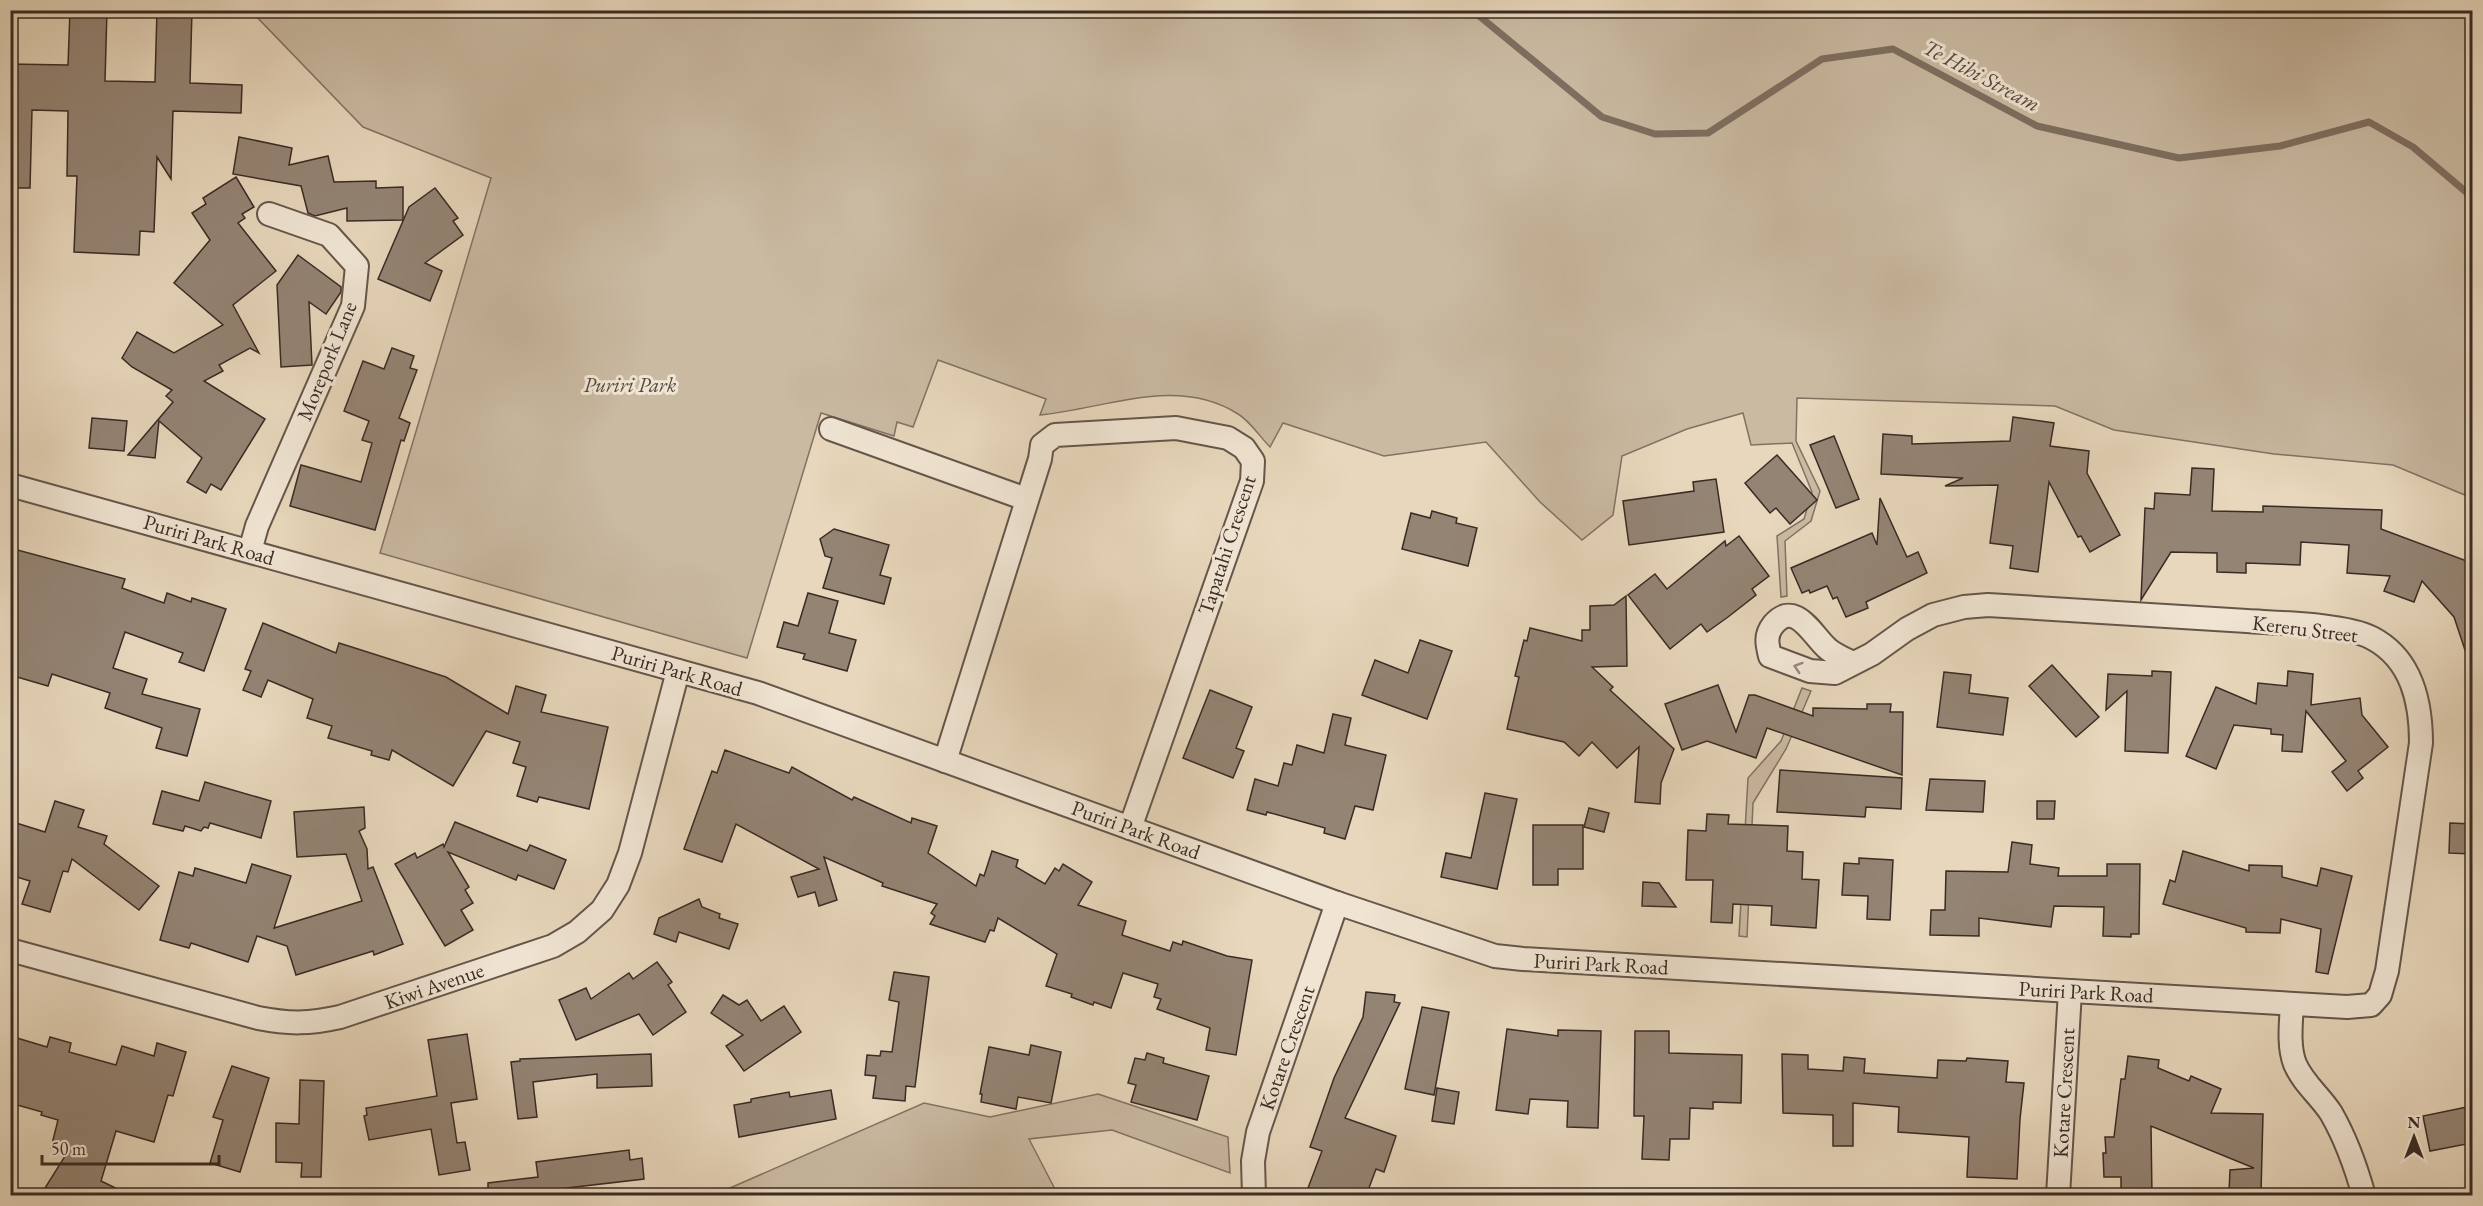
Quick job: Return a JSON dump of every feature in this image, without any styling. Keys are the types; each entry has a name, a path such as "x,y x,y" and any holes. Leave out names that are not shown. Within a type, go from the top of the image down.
{"street":[{"name":"Morepork Lane","path":"250,551 257,526 353,306 357,266 328,235 269,214"},
{"name":"Tapatahi Crescent","path":"945,761 1040,459 1042,445 1055,435 1176,428 1228,438 1245,448 1254,461 1252,481 1130,828"},
{"path":"831,429 1026,499"},
{"name":"Puriri Park Road","path":"10,485 758,693 1337,903 1495,956 2292,1004"},
{"name":"Kereru Street","path":"1853,663 1872,654 1907,629 1933,615 1964,607 1988,605 2310,625 2372,638 2391,652 2405,668 2416,692 2421,715 2421,743 2384,983 2380,995 2371,1005 2361,1007 2292,1004"},
{"name":"Kiwi Avenue","path":"10,950 258,1018 296,1024 340,1017 553,946 577,932 602,910 618,885 630,853 678,671"},
{"name":"Kotare Crescent","path":"1254,1196 1253,1161 1258,1132 1337,903"},
{"name":"Kotare Crescent","path":"2058,1196 2070,991"},
{"path":"2292,1004 2290,1026 2294,1062 2330,1112 2341,1132 2355,1164 2364,1196"}],"green space":[{"name":"Puriri Park","path":"251,11 2472,11 2472,498 2393,465 2274,454 2114,430 2055,406 1797,398 1796,441 1820,491 1811,521 1785,541 1787,596 1781,597 1777,536 1804,519 1812,492 1792,443 1751,445 1743,413 1687,429 1622,456 1613,515 1582,540 1540,502 1486,442 1384,456 1283,423 1270,447 1238,414 1215,403 1190,397 1140,398 1040,415 1046,399 938,360 913,427 897,422 894,436 821,413 747,658 380,553 491,178 363,127"},
{"path":"1802,688 1811,691 1786,749 1753,803 1747,937 1739,936 1748,778 1781,741"},
{"path":"1098,1094 1228,1137 1230,1173 1112,1130 1029,1139 1058,1195 714,1195 924,1103 990,1117"}],"building":[{"path":"70,10 107,10 105,81 155,82 157,10 192,10 190,83 242,85 241,113 173,111 171,179 157,157 154,232 140,231 139,255 74,252 77,176 67,176 68,111 32,110 30,188 10,188 10,64 68,65"},
{"path":"239,137 292,148 289,165 328,156 334,182 376,181 376,188 403,187 403,220 347,221 347,208 315,216 308,213 301,186 233,174"},
{"path":"236,177 254,207 242,214 245,218 238,223 276,271 233,305 259,353 250,348 219,365 223,371 204,381 265,419 221,490 211,484 206,493 187,482 202,458 159,421 155,458 128,455 173,402 166,396 172,390 132,367 122,358 137,332 174,353 223,325 174,283 210,240 192,213 206,204 203,198"},
{"path":"435,188 458,218 453,221 463,235 425,263 442,271 430,301 378,279 409,207"},
{"path":"298,255 341,287 341,292 326,314 309,302 312,365 281,367 277,285"},
{"path":"392,348 414,356 410,368 417,370 399,418 410,423 404,441 401,440 375,530 290,506 301,465 361,482 372,443 362,440 369,421 344,411 363,361 384,369"},
{"path":"2013,417 2054,423 2050,446 2089,451 2087,473 2120,535 2090,552 2081,536 2078,537 2049,482 2038,572 2010,568 2013,546 1990,543 1998,485 1945,486 1963,478 1881,474 1883,434 1912,436 1912,444 2010,441"},
{"path":"92,418 127,421 124,451 89,448"},
{"path":"1834,436 1859,499 1836,508 1810,445"},
{"path":"1777,455 1817,500 1790,524 1776,508 1770,513 1745,483"},
{"path":"2192,468 2214,469 2212,511 2263,512 2263,506 2382,510 2381,529 2472,563 2472,661 2469,662 2454,617 2422,581 2414,602 2384,591 2390,576 2347,573 2349,545 2301,542 2300,565 2246,563 2246,573 2217,572 2217,553 2171,552 2141,600 2145,508 2154,509 2155,493 2190,495"},
{"path":"1716,479 1724,532 1629,545 1623,501 1694,491 1693,482"},
{"path":"1880,498 1907,557 1918,552 1927,573 1866,602 1868,608 1846,617 1837,597 1833,599 1827,586 1810,593 1809,590 1802,593 1791,568 1872,533 1877,545"},
{"path":"1432,511 1457,518 1456,523 1477,528 1468,566 1402,549 1411,513 1430,518"},
{"path":"834,529 889,545 880,575 891,578 884,604 823,588 832,558 825,556 820,539"},
{"path":"1739,536 1769,576 1752,589 1756,595 1728,617 1707,632 1701,624 1670,649 1628,595 1655,574 1667,589 1725,541 1726,546"},
{"path":"10,548 125,579 122,588 164,603 167,593 191,602 192,598 226,609 204,671 179,662 183,653 125,632 113,668 147,679 142,694 200,709 187,756 156,748 162,728 105,708 110,693 52,674 48,686 10,675"},
{"path":"808,593 838,601 829,633 856,640 847,671 803,659 805,654 777,647 784,622 798,626"},
{"path":"1626,596 1627,666 1592,667 1613,687 1610,690 1674,749 1661,783 1660,804 1635,802 1639,747 1617,768 1592,742 1579,756 1564,742 1507,729 1519,677 1515,676 1524,640 1527,641 1530,628 1582,641 1582,630 1590,630 1590,606 1614,605"},
{"path":"263,623 336,653 339,643 446,677 508,714 516,686 546,695 541,712 608,727 589,809 539,797 537,802 517,796 526,767 513,763 520,742 486,731 453,786 392,750 389,760 371,755 372,751 328,738 332,726 307,718 313,699 268,680 261,697 243,690 251,671 245,669"},
{"path":"1420,640 1452,651 1427,719 1362,695 1375,660 1408,673"},
{"path":"2052,665 2099,717 2076,737 2029,686"},
{"path":"2152,671 2171,672 2168,753 2125,751 2127,691 2106,710 2108,674 2152,676"},
{"path":"2288,671 2313,674 2311,705 2360,698 2362,715 2388,747 2358,771 2363,778 2347,791 2332,772 2346,761 2306,711 2302,752 2282,751 2283,735 2271,734 2271,729 2234,725 2216,769 2186,756 2216,687 2256,704 2258,683 2287,686"},
{"path":"1944,672 1971,675 1969,693 2008,698 2003,735 1937,727"},
{"path":"1718,685 1736,732 1749,695 1755,695 1813,716 1813,708 1867,709 1867,704 1891,704 1890,712 1903,712 1902,775 1767,728 1756,758 1707,741 1682,750 1665,704"},
{"path":"1210,690 1252,707 1236,748 1244,751 1233,778 1183,758"},
{"path":"1333,714 1351,718 1345,745 1386,755 1373,810 1355,806 1345,839 1324,833 1325,828 1267,812 1266,815 1247,810 1255,779 1278,786 1284,763 1292,765 1297,745 1324,753"},
{"path":"725,750 789,773 792,767 852,800 854,797 911,823 912,818 937,826 928,853 976,886 980,874 984,876 992,851 1018,860 1016,867 1045,884 1055,868 1059,871 1063,864 1092,882 1078,905 1126,921 1122,935 1170,951 1173,942 1182,945 1183,941 1227,956 1252,960 1236,1055 1206,1050 1210,1028 1157,1009 1161,999 1154,997 1158,984 1123,973 1111,1008 1094,1002 1093,1005 1071,997 1072,994 1046,986 1057,954 998,918 994,931 990,930 985,942 930,924 935,916 931,913 937,904 882,886 883,883 824,857 837,900 819,906 815,892 798,897 791,877 819,869 736,824 722,862 684,849 712,771 717,773"},
{"path":"1780,770 1902,778 1901,809 1866,807 1865,817 1777,812"},
{"path":"1930,779 1985,781 1983,812 1926,810"},
{"path":"205,782 271,801 261,838 210,823 208,828 204,827 201,831 185,826 183,831 153,824 162,791 199,801"},
{"path":"1485,793 1517,799 1497,889 1441,877 1446,853 1471,858"},
{"path":"55,801 84,810 78,827 107,836 104,844 159,886 139,910 72,859 68,872 63,871 50,912 22,904 30,881 10,875 10,821 45,832"},
{"path":"2037,801 2055,801 2054,819 2037,819"},
{"path":"364,807 365,828 359,831 367,849 368,869 373,867 403,944 374,955 373,951 296,975 287,946 257,936 248,962 191,943 189,948 160,940 179,872 193,876 195,868 246,883 252,864 291,876 274,928 362,901 346,854 297,857 294,812"},
{"path":"1589,808 1609,813 1604,832 1584,827"},
{"path":"1707,814 1729,815 1728,824 1788,826 1787,851 1803,852 1802,879 1819,880 1816,928 1771,925 1772,906 1733,904 1732,923 1711,922 1713,880 1686,880 1688,830 1706,831"},
{"path":"455,822 527,851 530,845 566,860 554,889 518,875 516,880 448,852 469,887 465,890 473,903 461,910 473,930 445,946 395,864 415,853 417,858 443,844 444,847"},
{"path":"2450,823 2472,824 2472,854 2449,853"},
{"path":"1533,825 1583,825 1583,869 1558,869 1558,885 1533,885"},
{"path":"2012,842 2032,845 2030,864 2059,868 2058,876 2107,876 2107,864 2140,864 2139,934 2131,934 2131,937 2103,936 2104,907 2054,906 2051,927 1979,918 1979,936 1930,935 1931,910 1945,910 1946,871 2008,872"},
{"path":"2183,851 2249,871 2249,865 2282,866 2282,877 2317,886 2321,868 2352,876 2328,974 2316,972 2321,929 2281,919 2280,933 2246,932 2246,928 2163,904 2170,880 2175,882"},
{"path":"1859,858 1893,860 1890,920 1867,919 1868,896 1842,895 1844,863 1859,864"},
{"path":"1643,882 1659,883 1676,907 1642,906"},
{"path":"699,899 702,907 720,914 719,918 738,924 729,949 679,932 676,942 654,934 659,918"},
{"path":"657,962 672,982 668,985 686,1012 653,1035 639,1014 576,1040 559,1000 586,988 591,999 629,973 633,979"},
{"path":"894,972 929,977 915,1087 906,1086 905,1101 873,1098 876,1076 865,1075 867,1055 880,1056 881,1051 892,1052 899,1002 889,1000"},
{"path":"1366,992 1395,995 1394,1002 1400,1003 1345,1118 1396,1136 1384,1172 1376,1169 1366,1196 1305,1196 1322,1151 1310,1147 1334,1078 1363,1017"},
{"path":"723,995 739,1005 747,1000 761,1021 784,1006 801,1032 744,1071 726,1046 743,1035 711,1013"},
{"path":"1422,1007 1449,1012 1434,1095 1405,1089"},
{"path":"1507,1029 1558,1036 1558,1030 1601,1031 1598,1128 1567,1127 1568,1101 1530,1099 1528,1114 1496,1110"},
{"path":"1635,1031 1669,1031 1669,1053 1742,1055 1741,1103 1713,1102 1713,1109 1690,1108 1689,1139 1670,1139 1669,1160 1642,1159 1644,1116 1634,1116"},
{"path":"467,1034 477,1099 451,1103 457,1143 465,1142 470,1170 439,1175 431,1129 369,1140 364,1116 367,1115 366,1108 437,1096 428,1040"},
{"path":"50,1037 71,1043 69,1052 116,1065 122,1046 154,1056 157,1043 186,1052 173,1096 168,1095 154,1142 116,1131 101,1181 132,1196 40,1196 67,1153 51,1148 58,1120 41,1115 42,1112 10,1103 10,1061 17,1038 47,1047"},
{"path":"1031,1045 1061,1052 1051,1103 1018,1097 1016,1109 981,1102 982,1094 980,1094 989,1047 1029,1055"},
{"path":"1147,1053 1164,1058 1163,1063 1209,1076 1197,1120 1131,1102 1136,1085 1128,1083 1135,1058 1145,1060"},
{"path":"651,1054 652,1086 597,1088 597,1074 533,1082 537,1117 518,1119 511,1062 520,1061 520,1059"},
{"path":"1782,1054 1808,1055 1808,1069 1843,1071 1844,1057 1865,1059 1864,1073 1937,1078 1938,1060 1966,1061 1967,1058 2008,1061 2006,1082 2024,1083 2017,1179 1967,1177 1969,1137 1898,1132 1899,1107 1853,1103 1853,1146 1833,1146 1833,1115 1783,1113"},
{"path":"2128,1056 2159,1060 2158,1068 2189,1081 2191,1076 2221,1089 2211,1113 2263,1114 2261,1193 2229,1192 2230,1170 2254,1168 2151,1126 2152,1196 2121,1196 2121,1177 2104,1177 2103,1153 2106,1153 2105,1137 2114,1137 2121,1079 2125,1079"},
{"path":"232,1066 269,1078 240,1172 210,1163 223,1120 213,1117"},
{"path":"300,1080 324,1081 321,1177 301,1177 302,1163 276,1162 276,1123 299,1124"},
{"path":"1437,1088 1459,1092 1454,1124 1432,1121"},
{"path":"831,1090 836,1119 739,1137 734,1105 751,1102 751,1099 789,1092 790,1097"},
{"path":"2472,1106 2472,1143 2430,1151 2423,1116"},
{"path":"629,1150 630,1160 642,1158 644,1179 550,1190 551,1196 488,1196 488,1183 538,1177 536,1162"}],"waterway":[{"name":"Te Hihi Stream","path":"1472,10 1602,117 1655,134 1708,133 1822,59 1893,49 2037,126 2179,158 2280,146 2369,122 2413,147 2472,197"}]}
